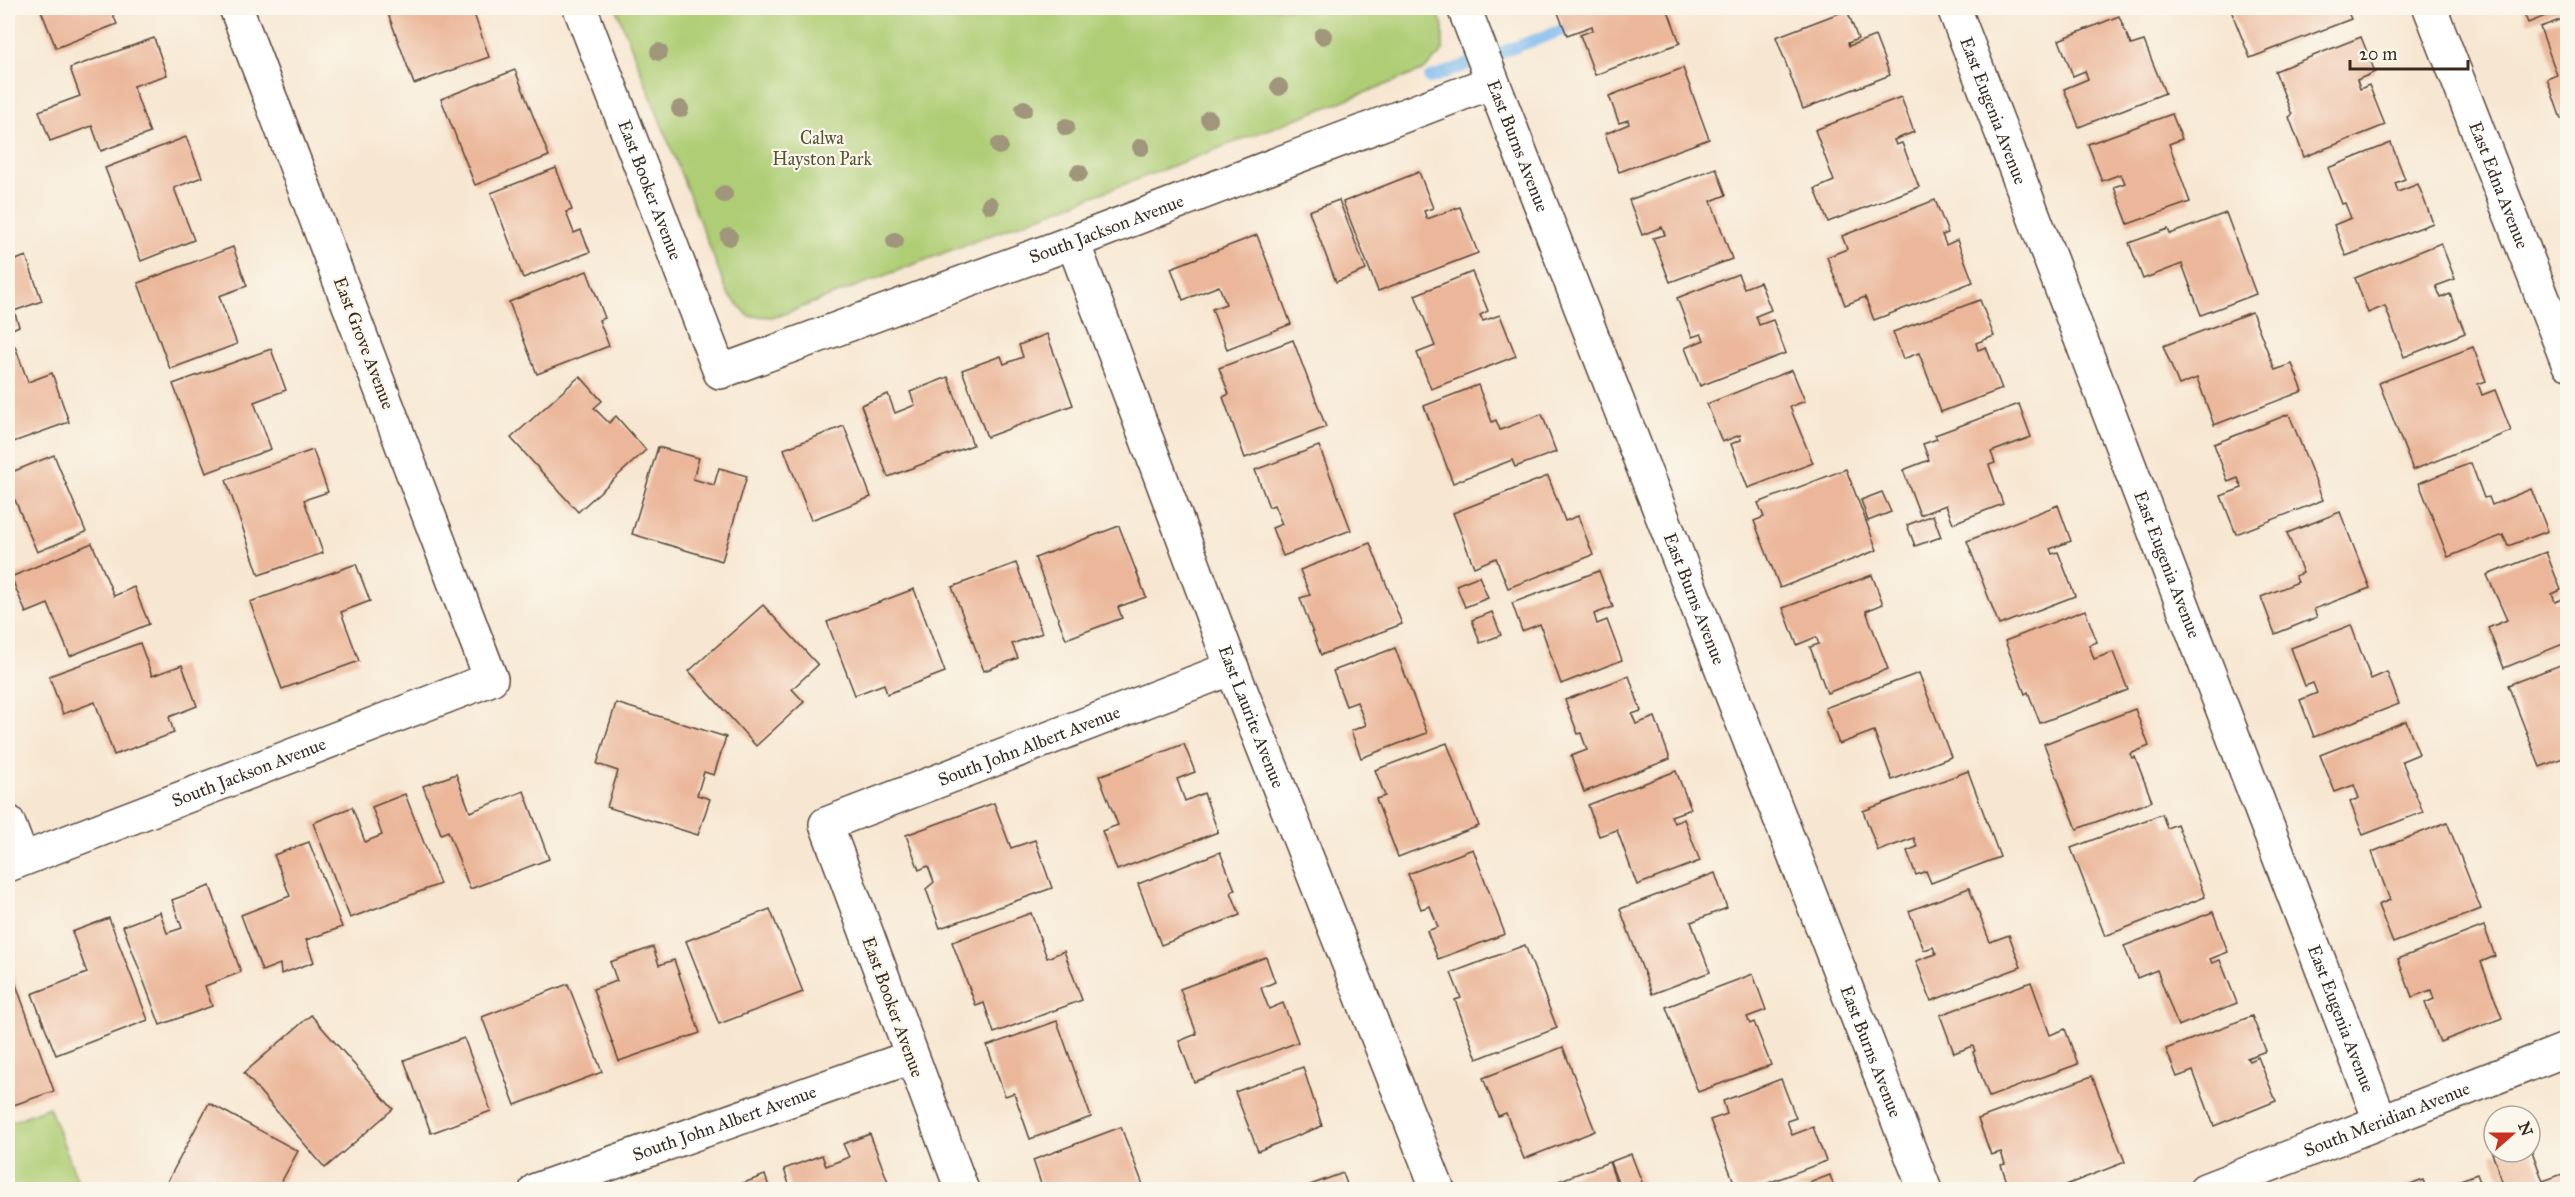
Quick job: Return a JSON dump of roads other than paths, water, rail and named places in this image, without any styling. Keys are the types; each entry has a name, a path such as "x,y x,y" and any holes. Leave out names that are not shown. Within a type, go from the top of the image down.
{"street":[{"name":"East Grove Avenue","path":"236,8 491,679"},
{"name":"East Booker Avenue","path":"580,8 720,372"},
{"name":"East Burns Avenue","path":"1464,8 1925,1190"},
{"name":"East Eugenia Avenue","path":"1954,8 2380,1120"},
{"name":"East Edna Avenue","path":"2430,8 2568,363"},
{"name":"South Jackson Avenue","path":"720,372 1073,242 1492,82"},
{"name":"East Laurite Avenue","path":"1073,242 1232,668 1438,1190"},
{"name":"South John Albert Avenue","path":"826,824 1232,668"},
{"name":"South Jackson Avenue","path":"15,862 491,679"},
{"path":"8,822 15,862"},
{"name":"East Booker Avenue","path":"826,824 962,1190"},
{"name":"South Meridian Avenue","path":"2205,1190 2380,1120 2568,1049"},
{"name":"South John Albert Avenue","path":"536,1190 911,1057"}],"waterway":[{"path":"1430,78 1579,24"}],"park label":[{"name":"Calwa Hayston Park","path":"822,148"}]}
